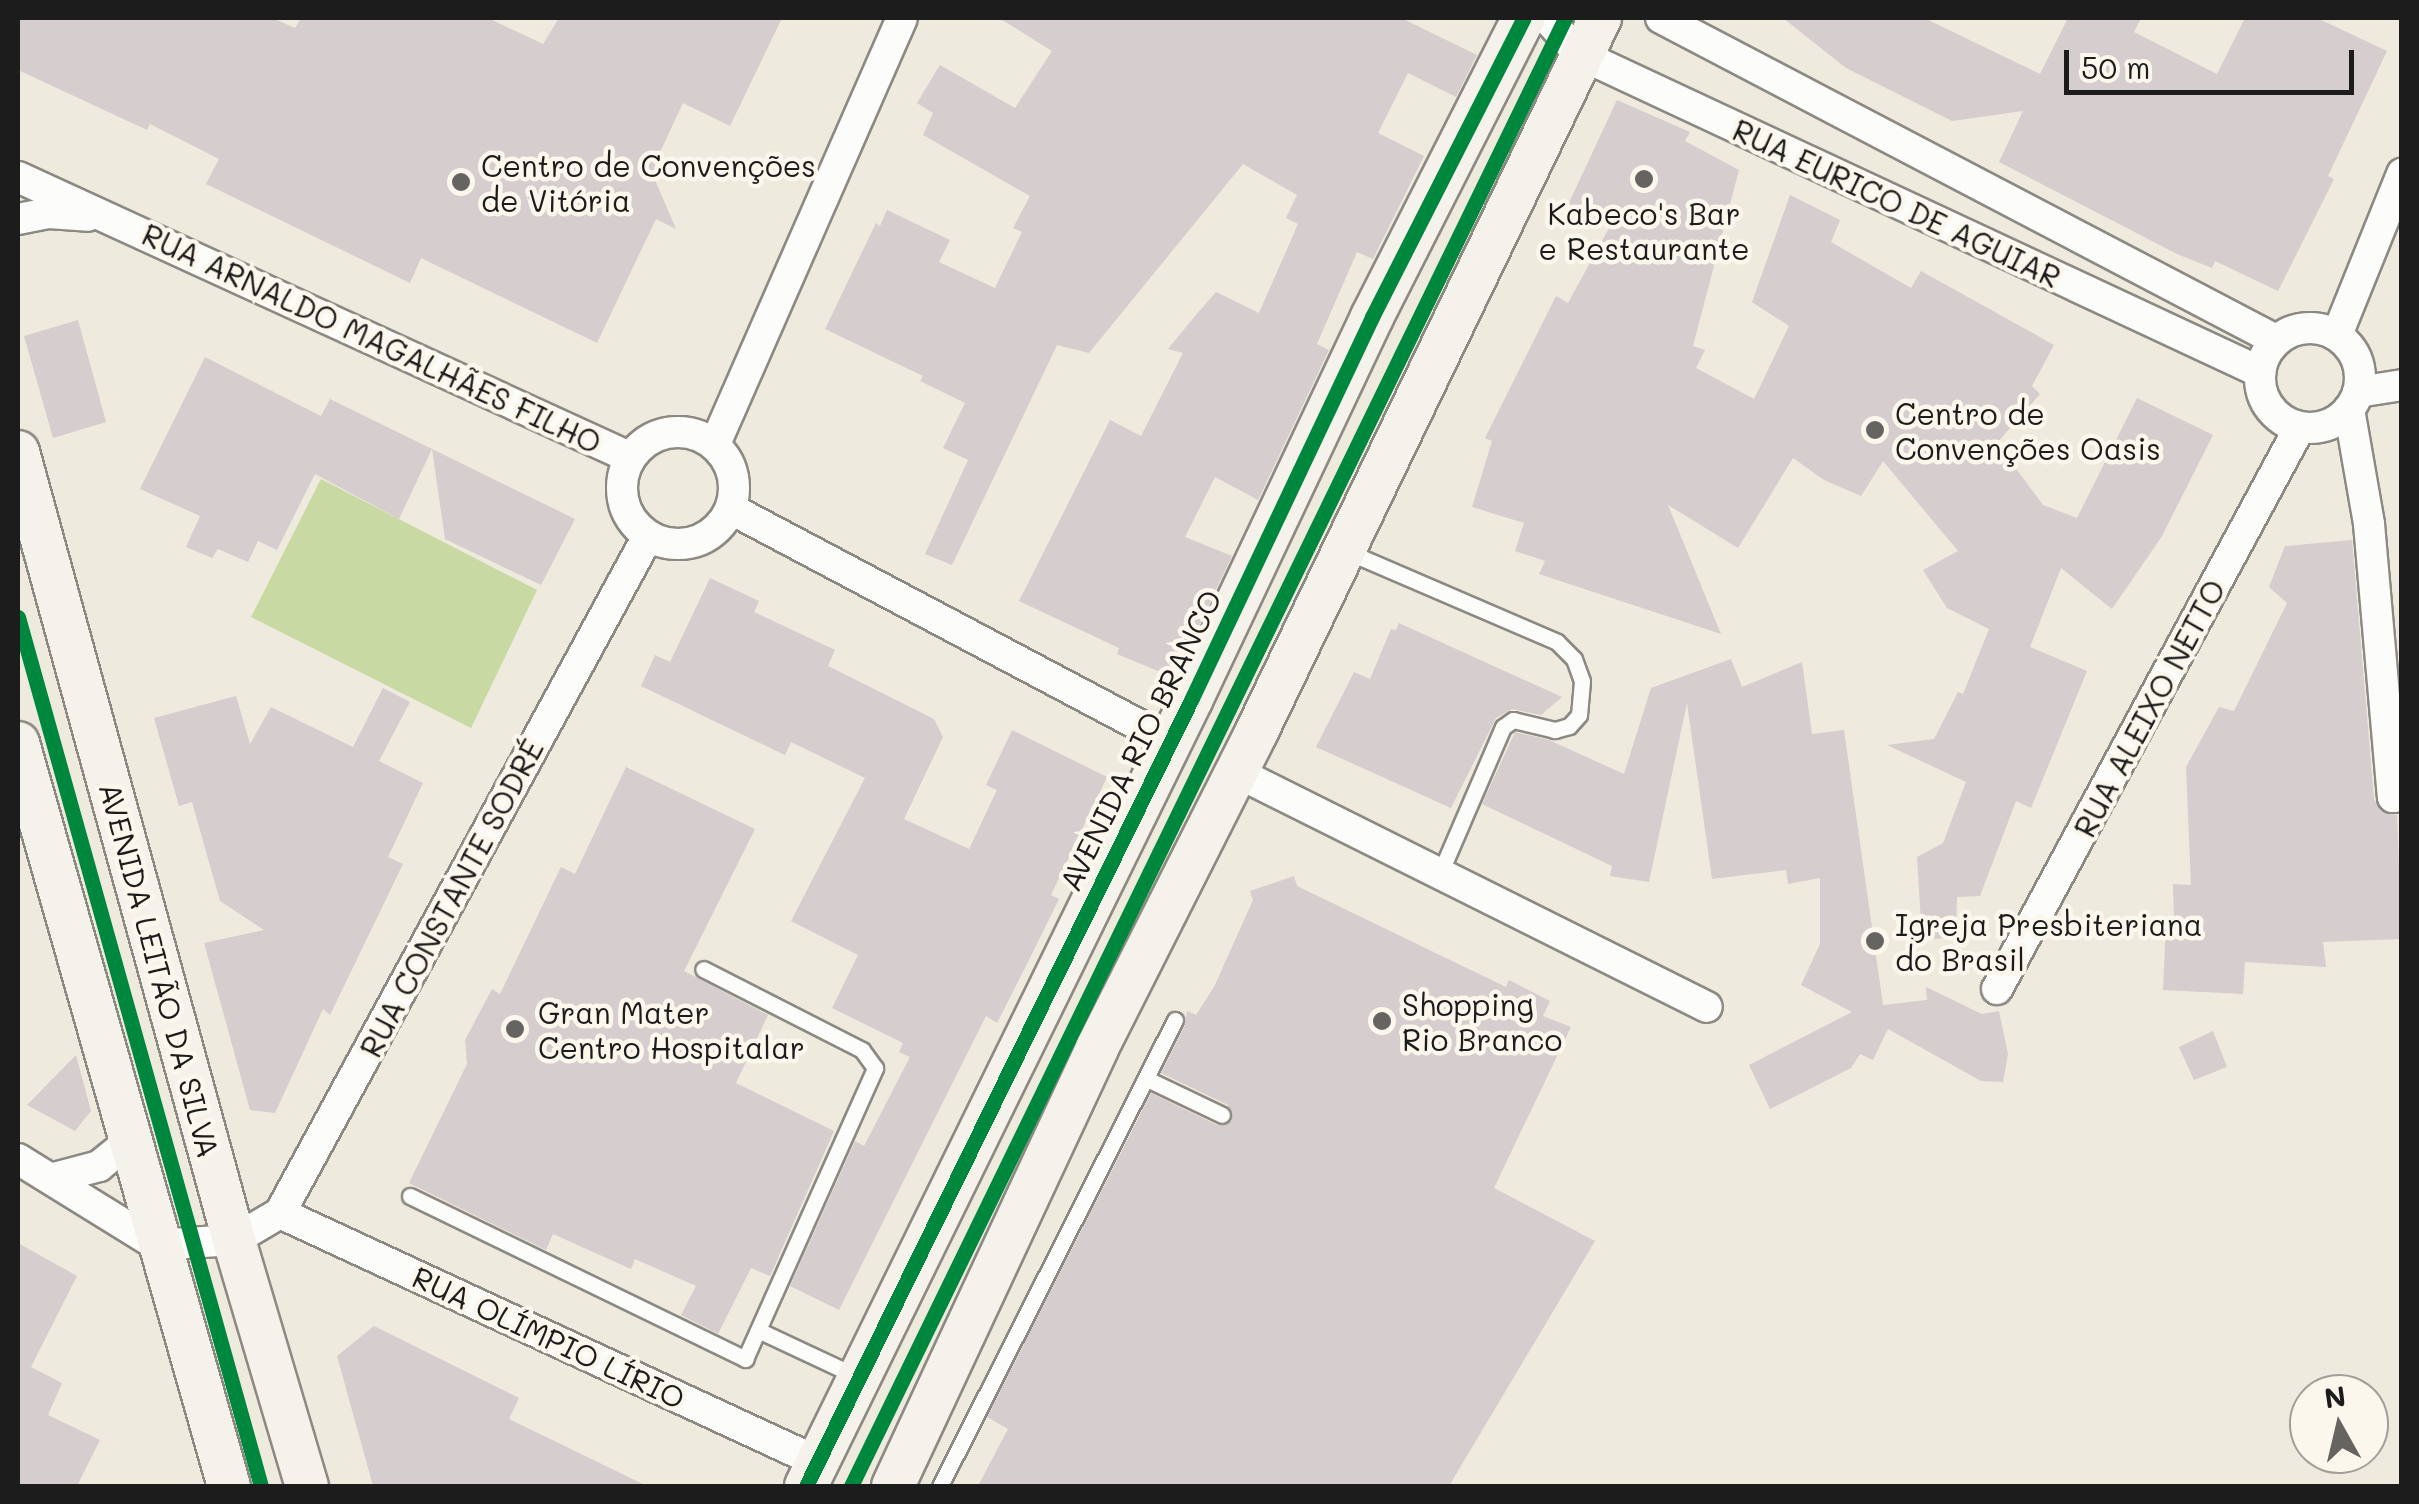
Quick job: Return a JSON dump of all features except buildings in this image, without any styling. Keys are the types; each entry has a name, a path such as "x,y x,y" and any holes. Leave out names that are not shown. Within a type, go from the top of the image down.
{"street":[{"path":"715,444 902,18"},
{"name":"AVENIDA RIO BRANCO","path":"812,1474 1372,317 1524,18"},
{"name":"RUA EURICO DE AGUIAR","path":"1547,18 1579,54 2260,372"},
{"path":"894,1486 937,1442 1097,1048 1236,772 1579,54 1600,18"},
{"name":"RUA EURICO DE AGUIAR","path":"1661,18 2276,340"},
{"path":"2337,335 2402,174"},
{"name":"RUA ARNALDO MAGALHÃES FILHO","path":"18,177 116,218 630,458"},
{"name":"RUA ARNALDO MAGALHÃES FILHO","path":"18,219 49,213 116,218"},
{"path":"2402,386 2354,400 2336,420 2300,426 2269,408 2260,372 2276,340 2295,330 2317,328 2337,335 2357,360 2354,400 2393,797 2402,796"},
{"name":"RUA ALEIXO NETTO","path":"1997,989 2300,426"},
{"path":"669,432 694,433 715,444 734,474 731,509 704,538 686,544 648,536 634,524 621,492 630,458 647,440 669,432"},
{"name":"AVENIDA LEITÃO DA SILVA","path":"18,452 234,1240 306,1486"},
{"path":"731,509 1170,741"},
{"name":"RUA CONSTANTE SODRÉ","path":"280,1213 648,536"},
{"path":"18,743 229,1486"},
{"path":"1236,772 1707,1008"},
{"path":"54,1178 99,1166 129,1142"},
{"path":"18,1159 158,1245 234,1240 280,1213"},
{"name":"RUA OLÍMPIO LÍRIO","path":"280,1213 812,1474"}],"lane":[{"path":"1344,550 1558,642 1574,658 1582,681 1579,715 1569,726 1555,730 1512,720 1502,727 1440,873"},
{"path":"410,1196 744,1359 760,1331 875,1068 862,1050 703,969"},
{"path":"940,1486 937,1442 1147,1079 1175,1020"},
{"path":"1147,1079 1222,1114"},
{"path":"760,1331 859,1377"}],"green space":[{"path":"321,479 537,590 471,728 251,617"}],"cycle path":[{"path":"806,1486 1192,698 1372,317 1524,18"},
{"path":"851,1486 1565,18"},
{"path":"18,617 261,1486"}],"place":[{"name":"Kabeco's Bar e Restaurante","path":"1644,179"},
{"name":"Centro de Convenções de Vitória","path":"461,182"},
{"name":"Centro de Convenções Oasis","path":"1875,430"},
{"name":"Igreja Presbiteriana do Brasil","path":"1875,941"},
{"name":"Shopping Rio Branco","path":"1382,1021"},
{"name":"Gran Mater Centro Hospitalar","path":"515,1029"}]}
